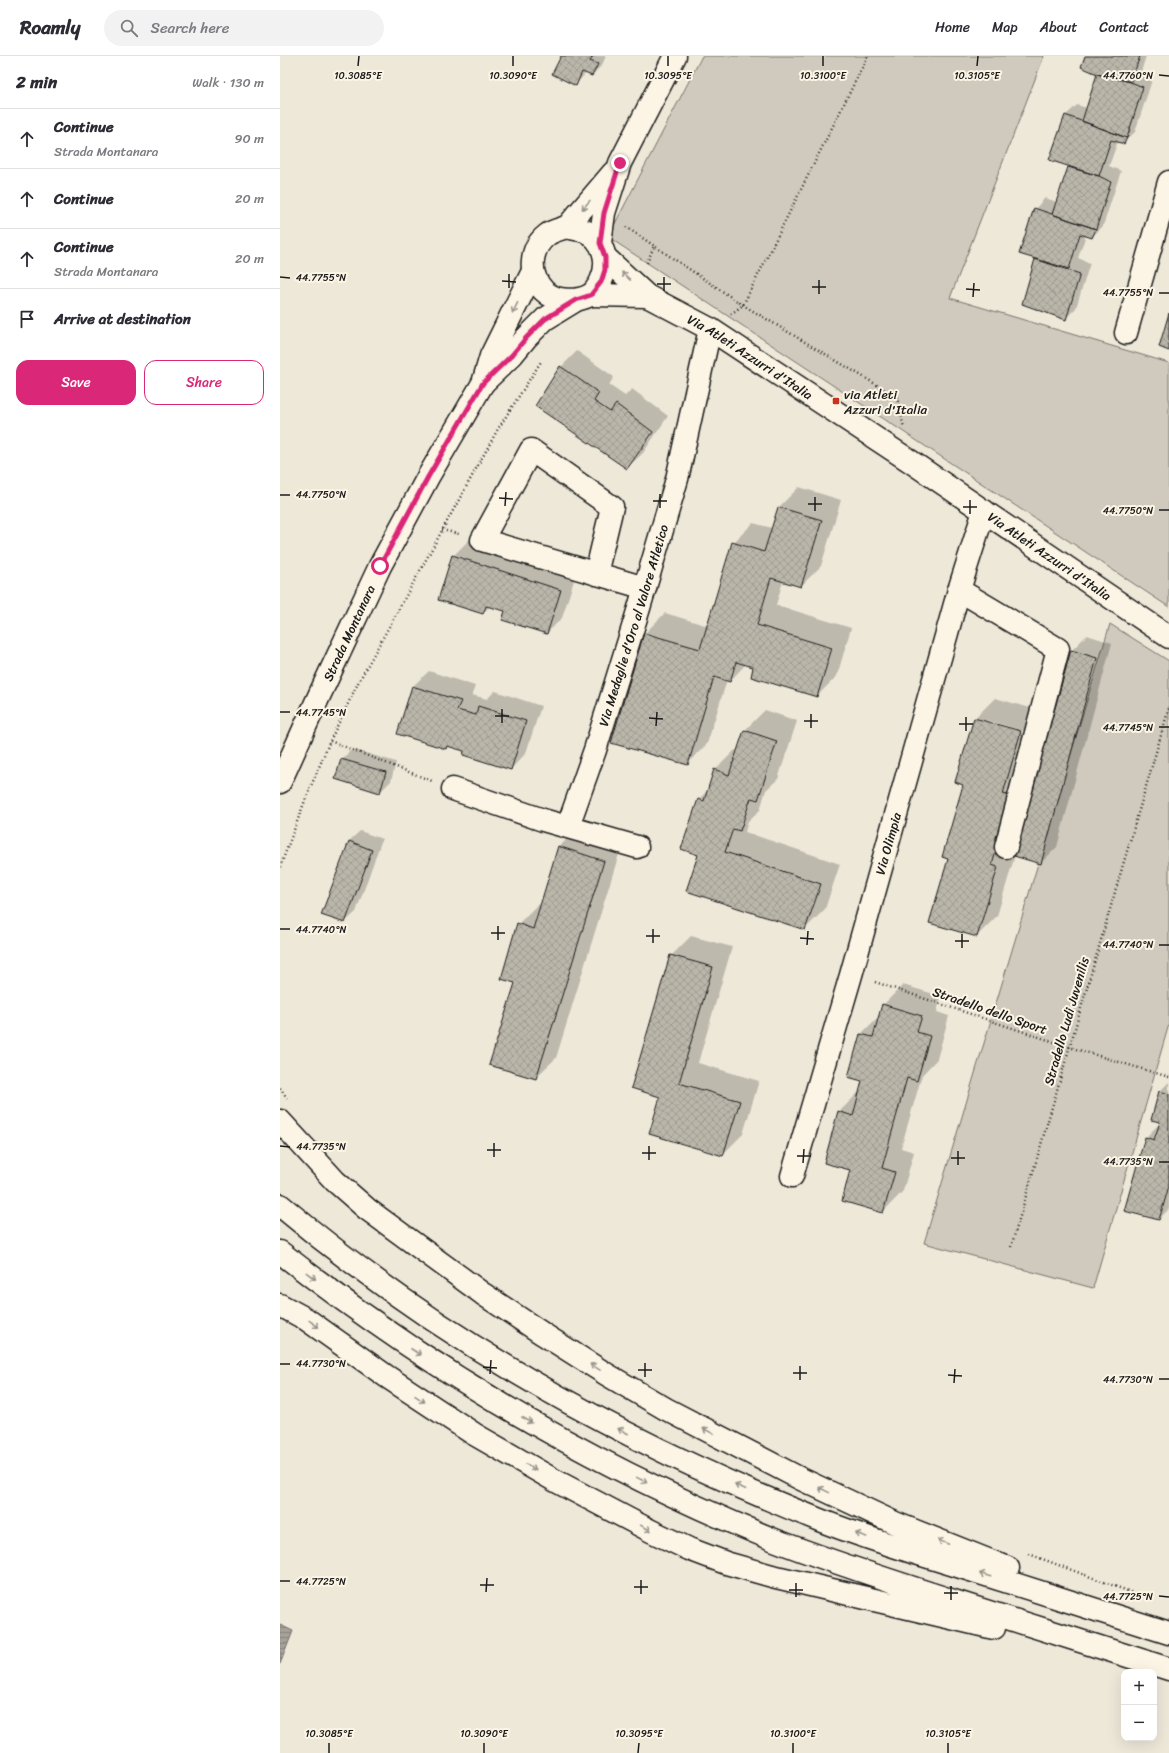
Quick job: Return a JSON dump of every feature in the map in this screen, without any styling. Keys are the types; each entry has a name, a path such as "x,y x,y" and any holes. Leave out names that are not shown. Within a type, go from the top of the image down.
{"main road":[{"path":"620,163 567,227 547,234 536,247 532,260 532,273 544,292 557,299 584,297 601,282 605,270 602,250 604,213 620,163 675,56"},
{"path":"1126,333 1169,182"},
{"path":"567,227 585,232 602,250"},
{"name":"Via Atleti Azzurri d'Italia","path":"602,250 642,291 710,329 910,461 1169,637"},
{"name":"Strada Montanara","path":"280,782 312,710 380,566 428,477 483,383 491,356 532,273"},
{"name":"Via Atleti Azzurri d'Italia","path":"584,297 642,291"},
{"name":"Strada Montanara","path":"483,383 512,355 545,319 584,297"},
{"name":"Via Medaglie d'Oro al Valore Atletico","path":"568,826 595,750 677,479 710,329"},
{"path":"596,574 612,507 531,450 482,540 596,574 645,588"},
{"name":"Via Olimpia","path":"792,1176 851,975 959,590 984,511"},
{"path":"959,590 1058,649 1006,847"},
{"path":"453,789 543,820 637,847"},
{"path":"280,1121 335,1181 368,1209 483,1294 606,1374 666,1409 850,1503 1121,1617"},
{"path":"280,1205 379,1281 472,1344 569,1403 669,1455 758,1495 824,1522 931,1558 1169,1633"},
{"path":"280,1252 360,1312 451,1374 554,1435 719,1517 824,1558 1169,1669"},
{"path":"280,1305 306,1319 386,1376 474,1434 554,1480 651,1531 689,1549 726,1563 772,1576 1010,1632 1119,1654"}],"path":[{"path":"710,329 743,306 868,56"},
{"path":"621,224 743,306 897,397 910,461"},
{"path":"642,291 654,246"},
{"path":"280,867 306,798 330,741 358,683 498,429 544,357"},
{"name":"Stradello Ludi Juvenilis","path":"1011,1248 1169,708"},
{"path":"330,741 453,789"},
{"name":"Stradello dello Sport","path":"851,975 1069,1047 1169,1077"},
{"path":"280,1088 289,1100"},
{"path":"1026,1553 1155,1601"}],"shaded area":[{"path":"702,56 1044,56 950,298 1169,363 1169,607 608,237"},
{"path":"1110,624 1169,661 1169,1024 1093,1288 924,1243"},
{"path":"280,1625 293,1631 280,1664"}],"building":[{"path":"561,56 593,56 590,61 598,64 592,76 582,72 576,86 552,74"},
{"path":"1085,56 1140,56 1131,82 1097,74 1081,67"},
{"path":"1097,74 1131,82 1143,87 1127,138 1082,121"},
{"path":"1065,115 1127,138 1124,144 1111,140 1099,176 1049,160"},
{"path":"1068,167 1099,176 1111,182 1096,229 1052,214"},
{"path":"1034,208 1096,229 1092,238 1080,234 1069,269 1019,254"},
{"path":"1035,259 1080,274 1066,320 1022,304"},
{"path":"1169,313 1169,351 1159,347"},
{"path":"560,366 599,393 594,401 610,412 616,404 653,432 627,469 535,406"},
{"path":"778,507 822,520 801,587 771,578 757,625 832,648 817,697 751,677 753,667 736,662 730,682 714,677 688,765 611,743 644,633 700,649 732,542 764,552"},
{"path":"452,555 561,590 547,634 502,620 505,611 486,606 483,614 438,600"},
{"path":"1071,650 1097,658 1041,864 1014,856"},
{"path":"412,686 461,701 457,710 476,715 478,706 526,721 511,770 463,755 464,751 447,746 446,749 397,734"},
{"path":"974,718 1021,731 1003,794 1012,796 992,865 998,867 977,937 929,923 948,859 942,857 963,785 955,782"},
{"path":"744,730 777,741 758,800 751,798 740,831 733,829 725,852 821,884 805,930 686,891 698,855 681,849 698,799 704,801 714,769 729,775"},
{"path":"341,759 386,772 380,793 335,779"},
{"path":"349,841 372,850 345,923 321,915"},
{"path":"558,846 604,861 536,1079 489,1065 515,983 501,979 517,923 533,929"},
{"path":"670,955 713,967 679,1083 740,1101 723,1156 649,1134 660,1097 631,1088"},
{"path":"882,1004 922,1016 917,1032 930,1036 917,1081 907,1078 882,1168 895,1172 883,1213 842,1201 850,1170 824,1163 838,1111 853,1116 862,1081 848,1077 860,1034 873,1037"},
{"path":"1159,1091 1169,1094 1169,1186 1159,1220 1124,1211 1145,1137 1154,1140 1160,1122 1151,1120"}],"place":[{"name":"via Atleti Azzuri d'Italia","path":"836,401"}],"route":[{"path":"380,566 428,477 483,383 512,355 545,319 576,300 591,295 601,282 605,270 605,257 600,243 604,213 620,163"}]}
